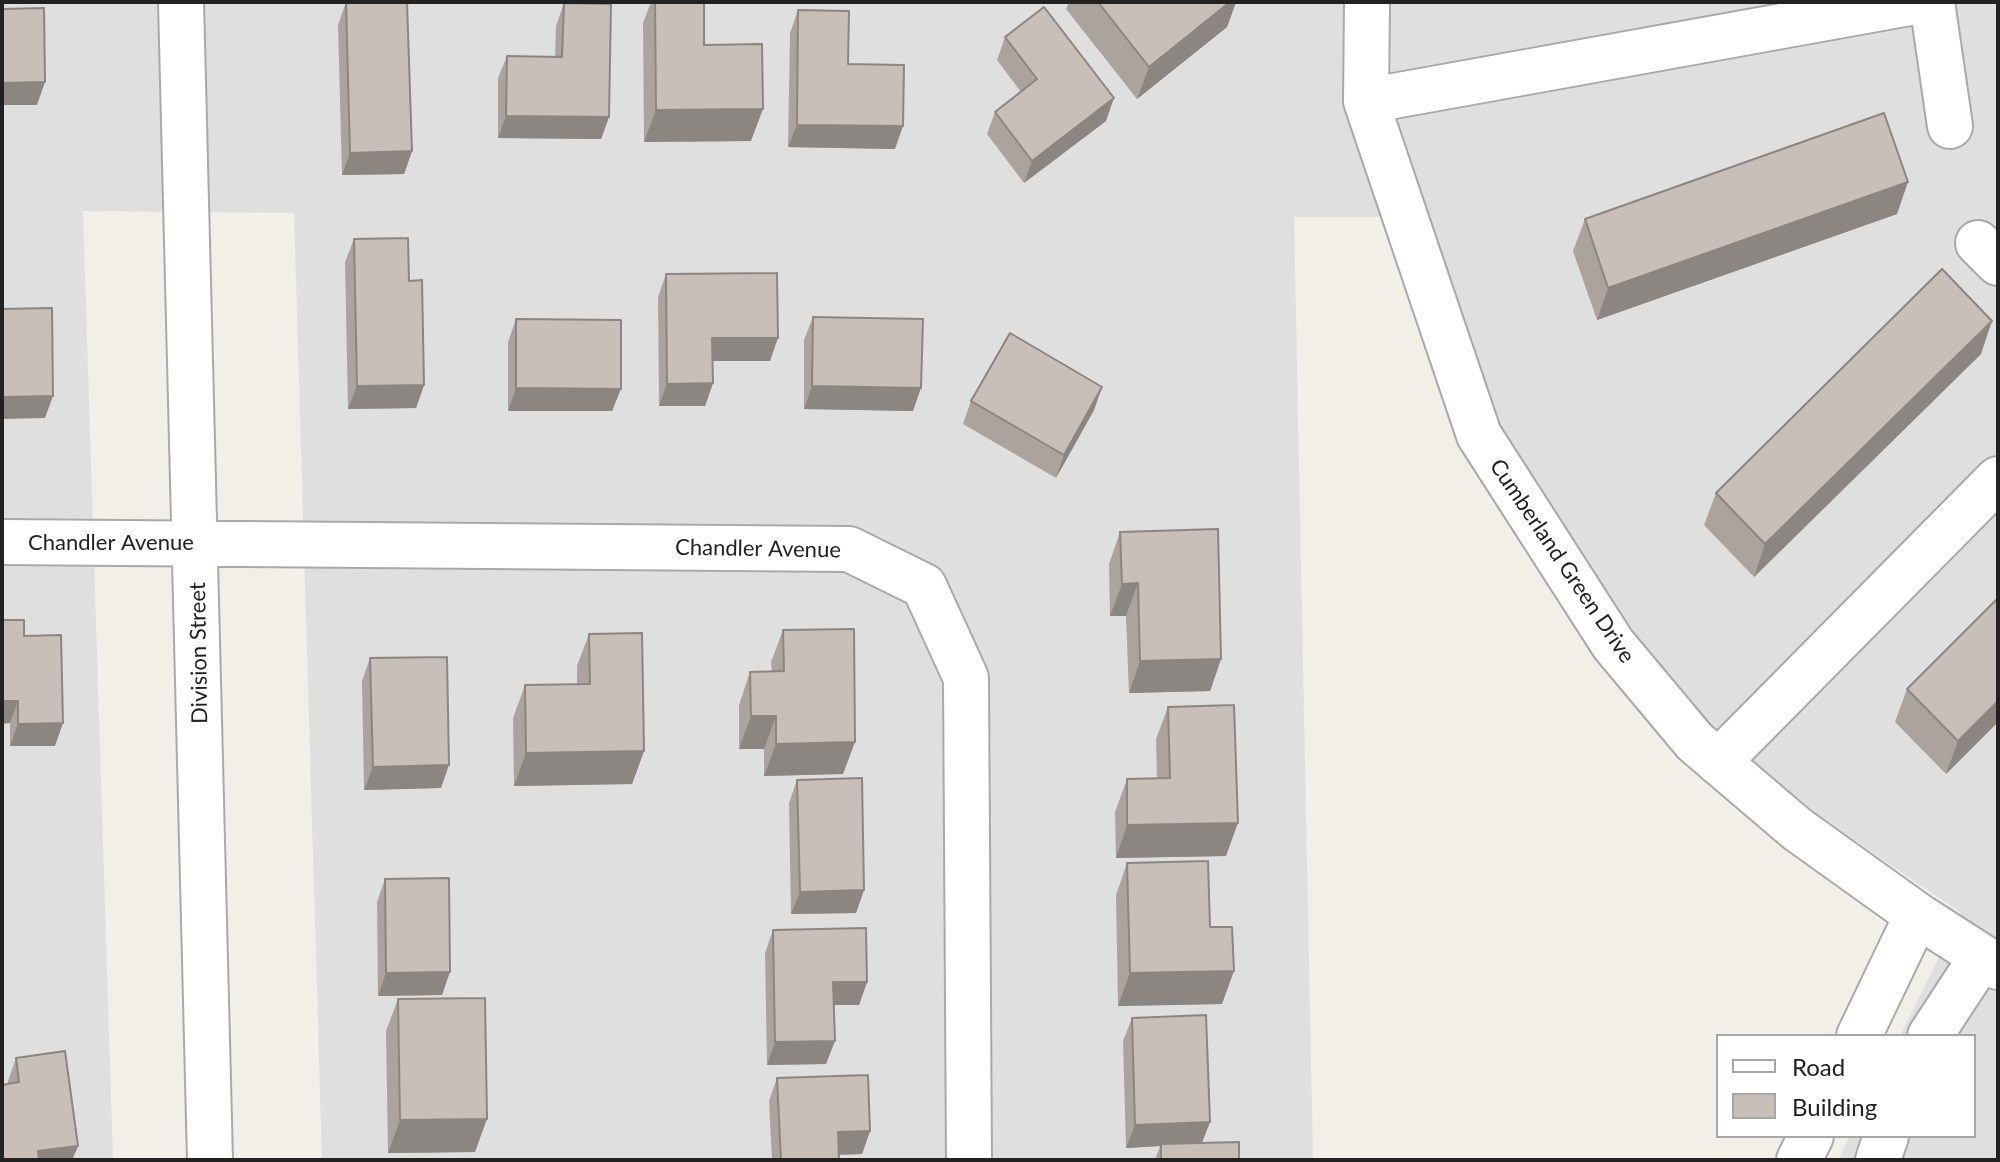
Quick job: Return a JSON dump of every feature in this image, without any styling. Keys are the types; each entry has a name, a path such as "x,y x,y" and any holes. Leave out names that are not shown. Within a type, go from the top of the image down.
{"street":[{"name":"Division Street","path":"181,2 197,543 210,1160"},
{"name":"Cumberland Green Drive","path":"1367,2 1366,101 1479,435 1613,644 1695,742 1797,829 1990,963"},
{"path":"1366,101 1915,2"},
{"path":"1932,2 1950,126"},
{"path":"1718,762 1998,479"},
{"name":"Chandler Avenue","path":"2,542 849,549 924,586 966,678 969,1160"},
{"path":"1860,1034 1917,915"},
{"path":"1932,1034 1990,963"},
{"path":"1799,1160 1810,1138"},
{"path":"1878,1160 1885,1138"}],"shaded area":[{"path":"2,2 1998,2 1998,1160 1838,1160 1849,1138 1976,1138 1976,1034 1901,1034 1961,913 1741,763 1613,618 1492,413 1425,217 1294,217 1313,1160 322,1160 294,213 83,211 113,1160 2,1160"}],"building":[{"path":"346,2 407,2 412,151 350,153"},
{"path":"655,2 704,2 704,45 762,44 763,109 656,110"},
{"path":"1098,2 1230,2 1149,67"},
{"path":"564,3 611,4 609,117 506,116 507,56 562,57"},
{"path":"1044,7 1114,98 1032,161 995,112 1037,79 1005,37"},
{"path":"44,8 45,82 2,83 2,9"},
{"path":"798,10 849,11 848,64 904,65 903,126 797,125"},
{"path":"1884,113 1908,182 1608,288 1585,219"},
{"path":"408,238 409,281 422,280 424,385 357,386 354,239"},
{"path":"1942,269 1992,321 1765,544 1716,493"},
{"path":"777,273 778,338 712,338 713,383 667,384 666,274"},
{"path":"52,308 53,396 2,397 2,309"},
{"path":"813,317 923,319 921,388 812,386"},
{"path":"516,319 621,320 621,389 516,388"},
{"path":"1010,333 1102,387 1064,455 971,401"},
{"path":"1218,529 1221,659 1140,661 1138,583 1122,584 1120,532"},
{"path":"1998,598 1998,701 1958,741 1907,689"},
{"path":"2,620 24,620 24,636 61,635 63,723 18,724 18,701 2,701"},
{"path":"854,629 855,742 776,744 776,716 751,716 750,672 784,671 783,630"},
{"path":"642,633 644,751 526,753 525,685 590,684 589,634"},
{"path":"447,657 449,765 373,767 370,658"},
{"path":"1234,705 1238,823 1127,825 1127,779 1170,778 1168,707"},
{"path":"862,778 864,890 800,892 797,780"},
{"path":"1208,861 1210,927 1232,927 1234,971 1130,973 1127,863"},
{"path":"449,878 450,972 386,973 385,879"},
{"path":"866,928 867,982 833,982 835,1041 775,1042 773,930"},
{"path":"485,998 487,1119 400,1120 398,999"},
{"path":"1206,1015 1210,1122 1135,1125 1132,1018"},
{"path":"65,1051 78,1146 38,1151 39,1160 2,1160 2,1085 19,1082 16,1058"},
{"path":"868,1075 870,1131 838,1132 839,1160 781,1160 777,1078"},
{"path":"1239,1142 1239,1160 1161,1160 1161,1144"}]}
